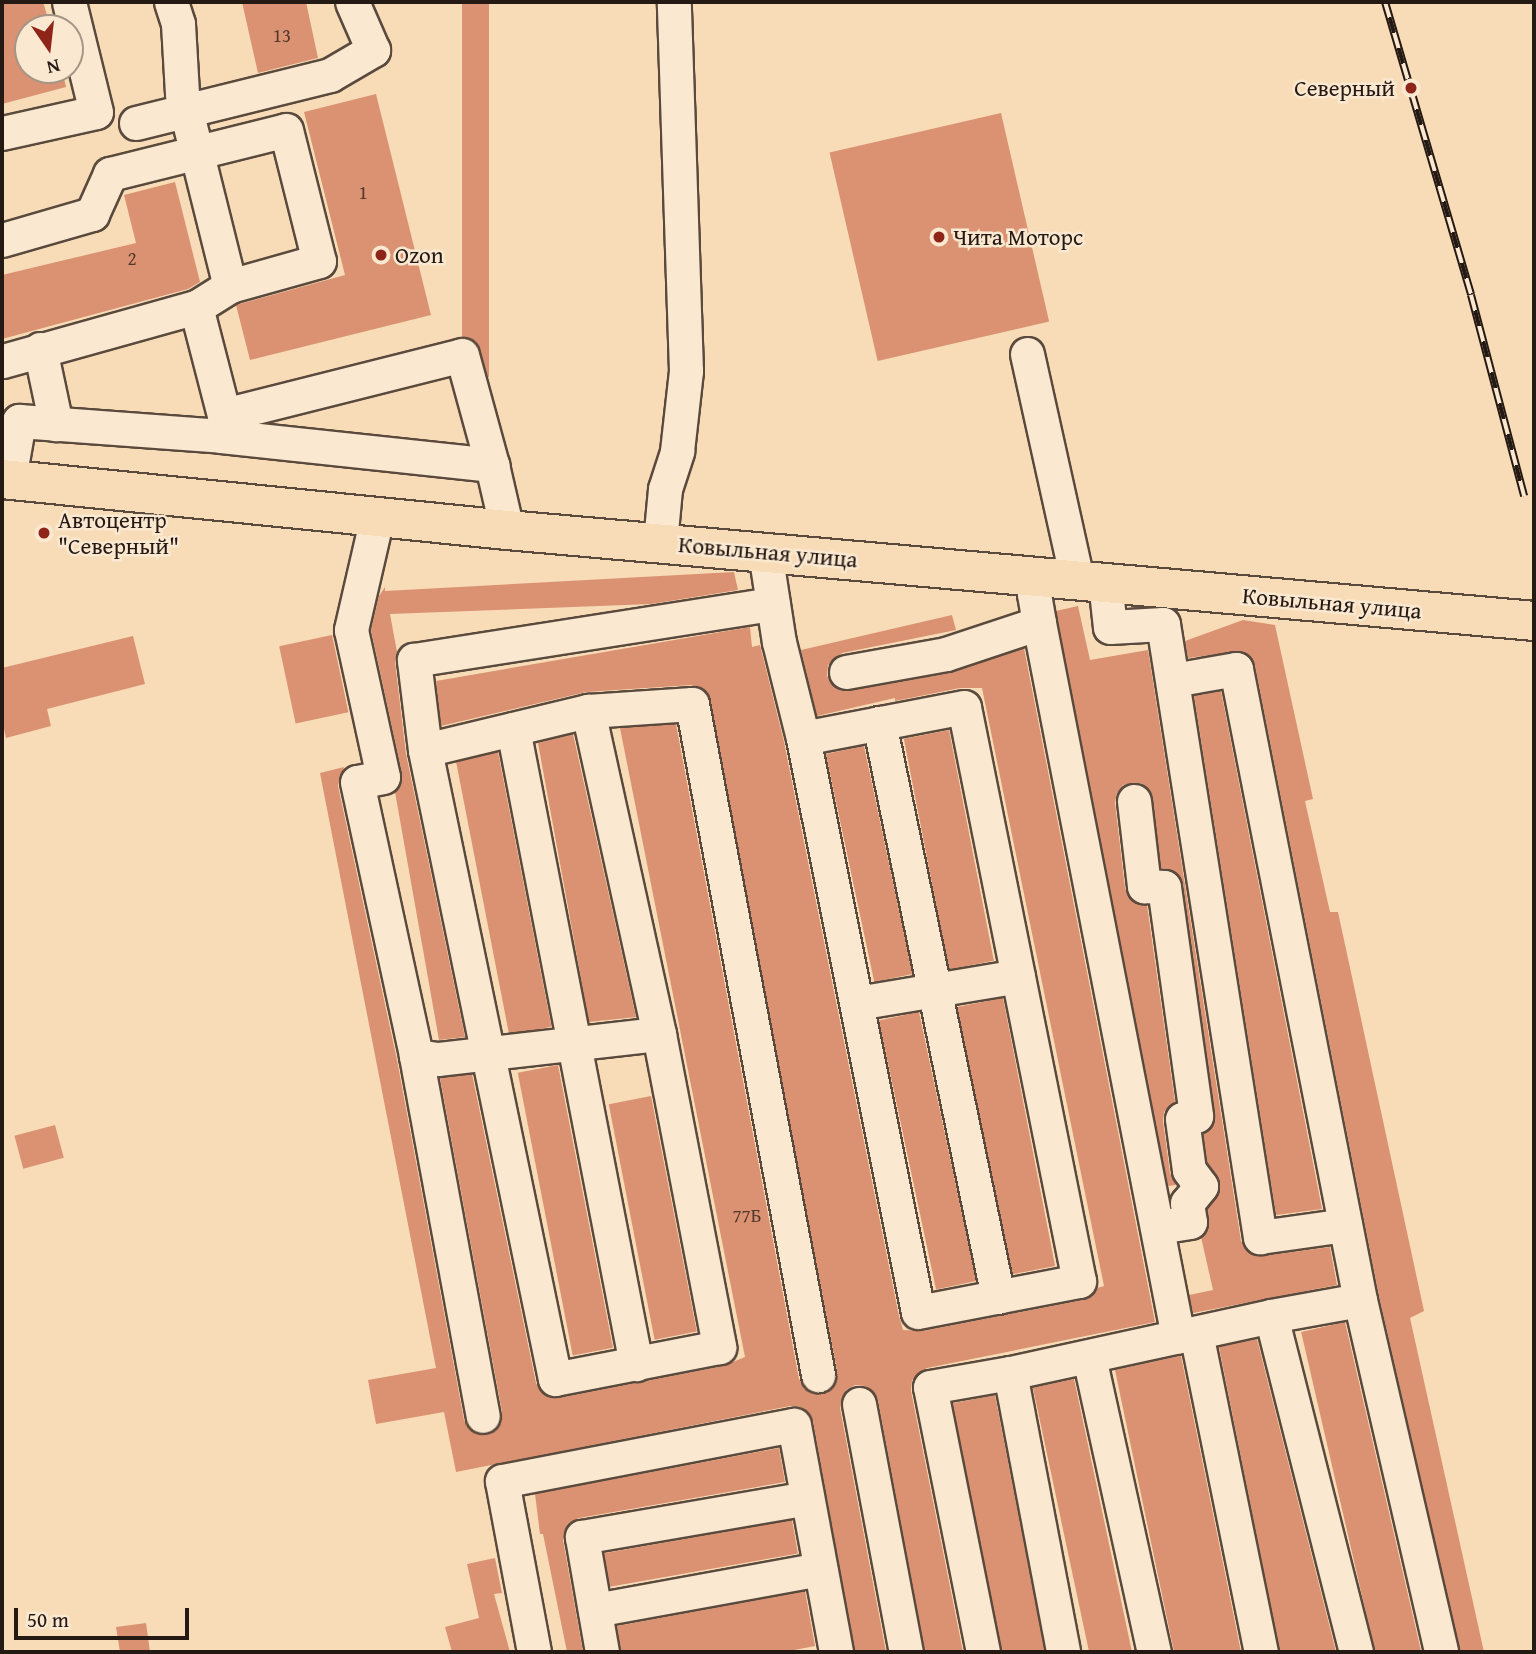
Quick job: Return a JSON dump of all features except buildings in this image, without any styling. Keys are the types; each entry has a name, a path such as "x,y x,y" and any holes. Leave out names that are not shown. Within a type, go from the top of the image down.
{"main road":[{"name":"Ковыльная улица","path":"5,479 506,530 1534,621"}],"street":[{"path":"2,133 96,112 69,2"},
{"path":"171,2 178,24 186,111 230,286"},
{"path":"136,123 330,75 373,50 352,2"},
{"path":"660,542 665,489 677,451 686,371 674,2"},
{"path":"2,240 92,214 110,174 286,130 319,261 230,286 196,307 2,361"},
{"path":"196,307 222,425"},
{"path":"40,349 56,424"},
{"path":"1027,354 1091,581 1110,627 1163,624 1259,1237 1345,1225"},
{"path":"222,425 462,355 492,465 506,530"},
{"path":"5,479 10,420 56,424 222,425 492,465"},
{"path":"377,517 351,630 383,777 357,782 416,1056 482,1416"},
{"path":"765,552 779,642 803,738 918,1312 1079,1281 964,707 803,738"},
{"path":"1036,576 1034,594 1038,623 1157,1227 1187,1335 1261,1652"},
{"path":"588,711 659,1034 719,1347 555,1379 425,750 414,660 773,604"},
{"path":"846,673 946,654 1038,623"},
{"path":"1173,680 1236,669 1360,1300 1441,1652"},
{"path":"425,750 588,711 692,704 818,1375"},
{"path":"878,723 998,1297"},
{"path":"513,729 636,1364"},
{"path":"1134,801 1144,886 1164,887 1196,1116 1182,1119 1189,1170 1201,1186 1186,1203 1191,1222 1157,1227"},
{"path":"857,1003 935,987 1018,976"},
{"path":"416,1056 438,1059 659,1034"},
{"path":"983,1652 930,1387 1010,1374 1270,1316 1360,1300"},
{"path":"1270,1316 1356,1652"},
{"path":"1089,1357 1154,1652"},
{"path":"1010,1374 1063,1652"},
{"path":"859,1405 906,1652"},
{"path":"534,1652 502,1481 794,1425 836,1652"},
{"path":"602,1652 582,1537 807,1498"},
{"path":"595,1610 820,1569"}],"railway":[{"path":"1385,2 1471,295 1524,496"}],"place":[{"name":"Северный","path":"1411,88"},
{"name":"Чита Моторс","path":"939,237"},
{"name":"Ozon","path":"381,255"},
{"name":"Автоцентр \"Северный\"","path":"44,533"}]}
